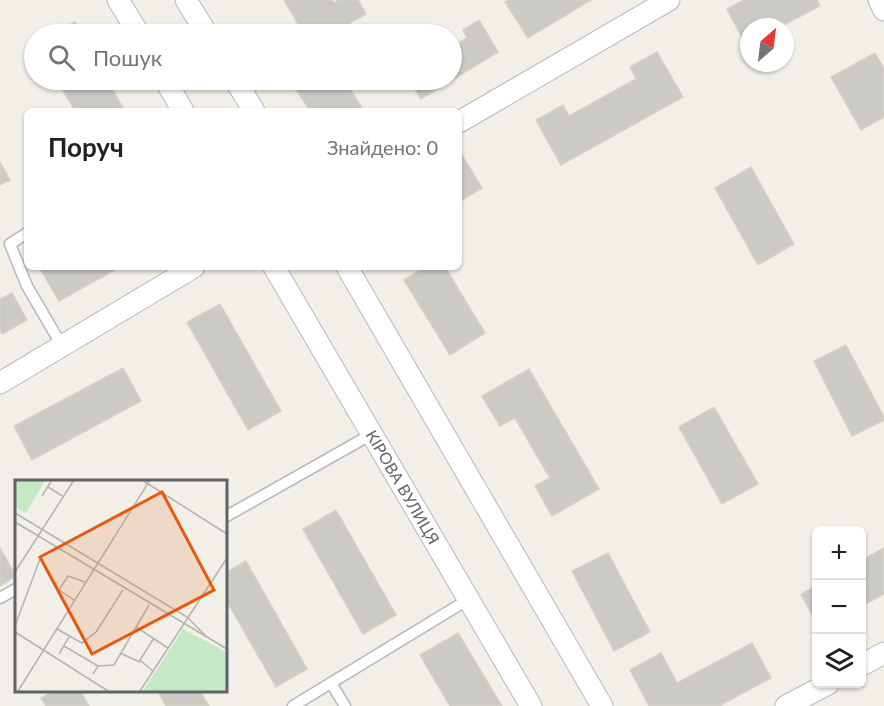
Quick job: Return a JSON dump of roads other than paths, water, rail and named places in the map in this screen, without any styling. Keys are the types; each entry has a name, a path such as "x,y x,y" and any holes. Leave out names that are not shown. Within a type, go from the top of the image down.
{"street":[{"path":"118,0 132,24"},
{"path":"186,0 201,24"},
{"path":"462,121 669,0"},
{"path":"879,0 884,10"},
{"path":"171,90 181,108"},
{"path":"241,90 252,108"},
{"name":"КІРОВА ВУЛИЦЯ","path":"276,270 531,706"},
{"path":"349,270 602,706"},
{"path":"0,383 180,271"},
{"path":"866,662 884,653"},
{"path":"786,706 820,688"}],"lane":[{"path":"24,235 10,244 27,286 62,346"},
{"path":"226,516 372,435"},
{"path":"0,598 15,590"},
{"path":"293,706 469,599"},
{"path":"331,683 345,706"}]}
